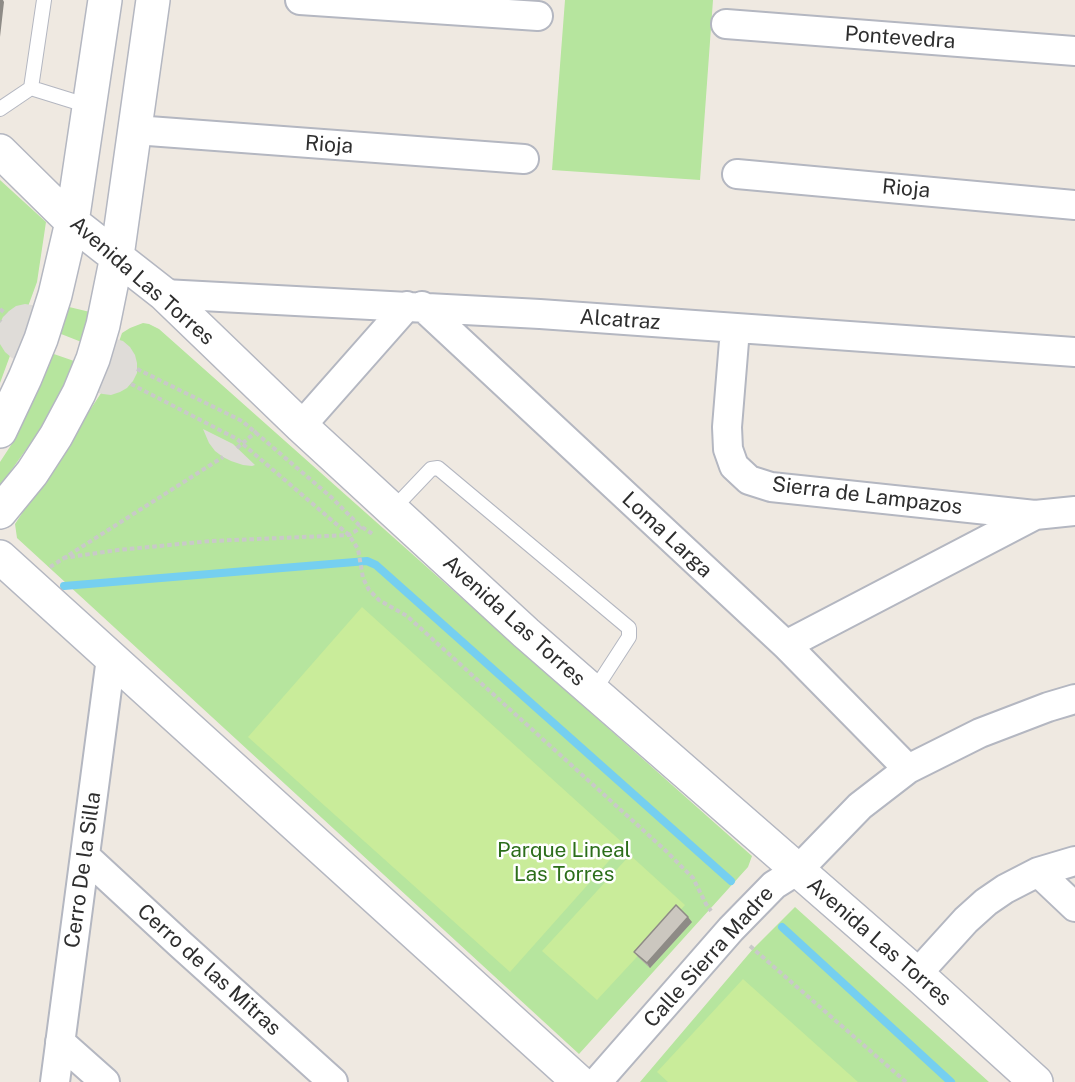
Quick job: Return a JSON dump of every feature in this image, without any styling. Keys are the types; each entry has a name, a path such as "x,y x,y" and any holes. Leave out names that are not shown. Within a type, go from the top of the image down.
{"street":[{"path":"0,431 41,339 55,295 72,222 105,0"},
{"path":"0,512 45,454 80,393 93,359 103,325 117,256 153,0"},
{"path":"300,0 538,16"},
{"name":"Pontevedra","path":"726,24 1075,51"},
{"name":"Rioja","path":"135,130 524,159"},
{"name":"Avenida Las Torres","path":"0,151 72,222 164,294 301,426 526,633 917,974 1036,1082"},
{"name":"Rioja","path":"736,174 1075,205"},
{"name":"Alcatraz","path":"164,294 414,306 1075,352"},
{"path":"301,426 414,306"},
{"name":"Loma Larga","path":"414,306 786,645 908,769"},
{"name":"Sierra de Lampazos","path":"735,329 727,427 729,449 734,466 749,480 771,487 1035,515"},
{"path":"786,645 1035,515 1075,511"},
{"path":"0,557 579,1082"},
{"name":"Cerro De la Silla","path":"55,1082 111,658"},
{"name":"Calle Sierra Madre","path":"597,1082 731,930 774,885 798,870 860,806 908,769 980,733 1075,699"},
{"name":"Cerro de las Mitras","path":"86,857 333,1082"},
{"path":"917,974 966,920 986,902 1038,872 1075,861"},
{"path":"1038,872 1075,907"},
{"path":"60,1042 105,1082"}],"lane":[{"path":"0,109 31,88 44,0"},
{"path":"31,88 89,106"},
{"path":"392,510 431,470 438,468 628,628 628,637 593,692"}],"path":[{"path":"0,309 6,314"},
{"path":"131,384 218,428 242,443 349,535 358,549 363,578 369,590 406,616 685,869 693,878 712,912"},
{"path":"237,448 253,435"},
{"path":"44,570 223,457"},
{"path":"63,558 211,541 349,535 362,526"},
{"path":"751,947 906,1082"}],"green space":[{"path":"565,0 713,0 700,180 552,170"},
{"path":"0,180 46,222 37,282 0,383"},
{"path":"65,306 90,312 84,343 56,332"},
{"name":"Parque Lineal Las Torres","path":"143,323 159,329 752,856 748,867 579,1054 17,538 15,524 109,381 113,359 122,333"},
{"path":"48,352 77,362 35,437 0,486 0,462 15,439 28,412"},
{"path":"362,607 624,844 510,972 248,737"},
{"path":"630,855 685,905 597,1000 542,951"},
{"path":"795,907 989,1082 640,1082 753,949"},
{"path":"743,979 858,1082 668,1082 657,1072"}],"shaded area":[{"path":"25,304 38,306 18,360 5,352 0,344 0,323 9,311"},
{"path":"116,339 123,341 135,355 137,373 127,388 120,392 111,395 98,393"},
{"path":"203,429 233,444 255,465 243,465 223,457 209,443"}],"building":[{"path":"676,905 688,917 647,963 634,952"}],"waterway":[{"path":"64,586 367,561 376,565 731,881"},
{"path":"782,927 951,1082"}]}
